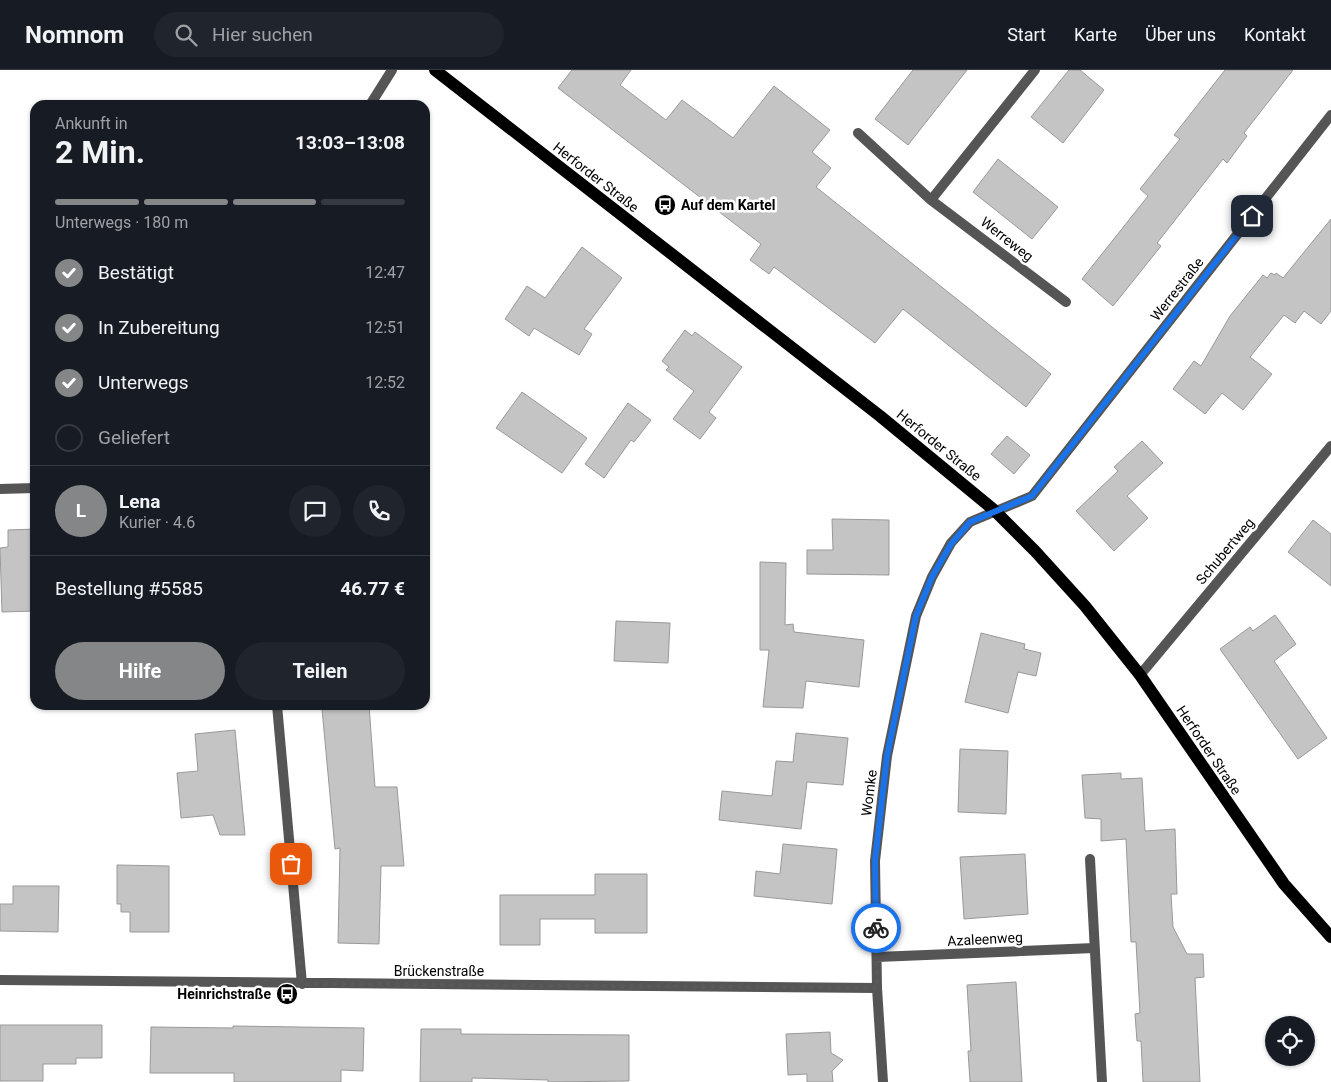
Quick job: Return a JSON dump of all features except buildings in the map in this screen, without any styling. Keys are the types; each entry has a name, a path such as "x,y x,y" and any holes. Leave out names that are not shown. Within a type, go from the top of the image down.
{"main road":[{"name":"Herforder Straße","path":"434,70 880,416 994,510 1035,550 1079,599 1140,674 1284,884 1331,937"}],"street":[{"path":"373,100 392,70"},
{"path":"931,200 1036,70"},
{"name":"Werrestraße","path":"994,510 1032,496 1331,115"},
{"name":"Werreweg","path":"858,133 931,200 1066,302"},
{"name":"Schubertweg","path":"1140,674 1331,446"},
{"path":"0,489 30,488"},
{"name":"Womke","path":"884,1082 877,988 875,861 887,756 916,616 932,577 951,544 970,522 994,510"},
{"path":"277,710 302,984"},
{"path":"1090,859 1102,1082"},
{"name":"Azaleenweg","path":"877,957 1094,948"},
{"name":"Brückenstraße","path":"0,980 877,988"}],"way so far":[{"path":"291,864 302,984 877,988 876,928"}],"place":[{"name":"Auf dem Kartel","path":"665,205"},
{"name":"Heinrichstraße","path":"287,994"}],"route":[{"path":"876,928 875,861 887,756 916,616 932,577 951,544 970,522 994,510 1032,496 1252,216"}]}
